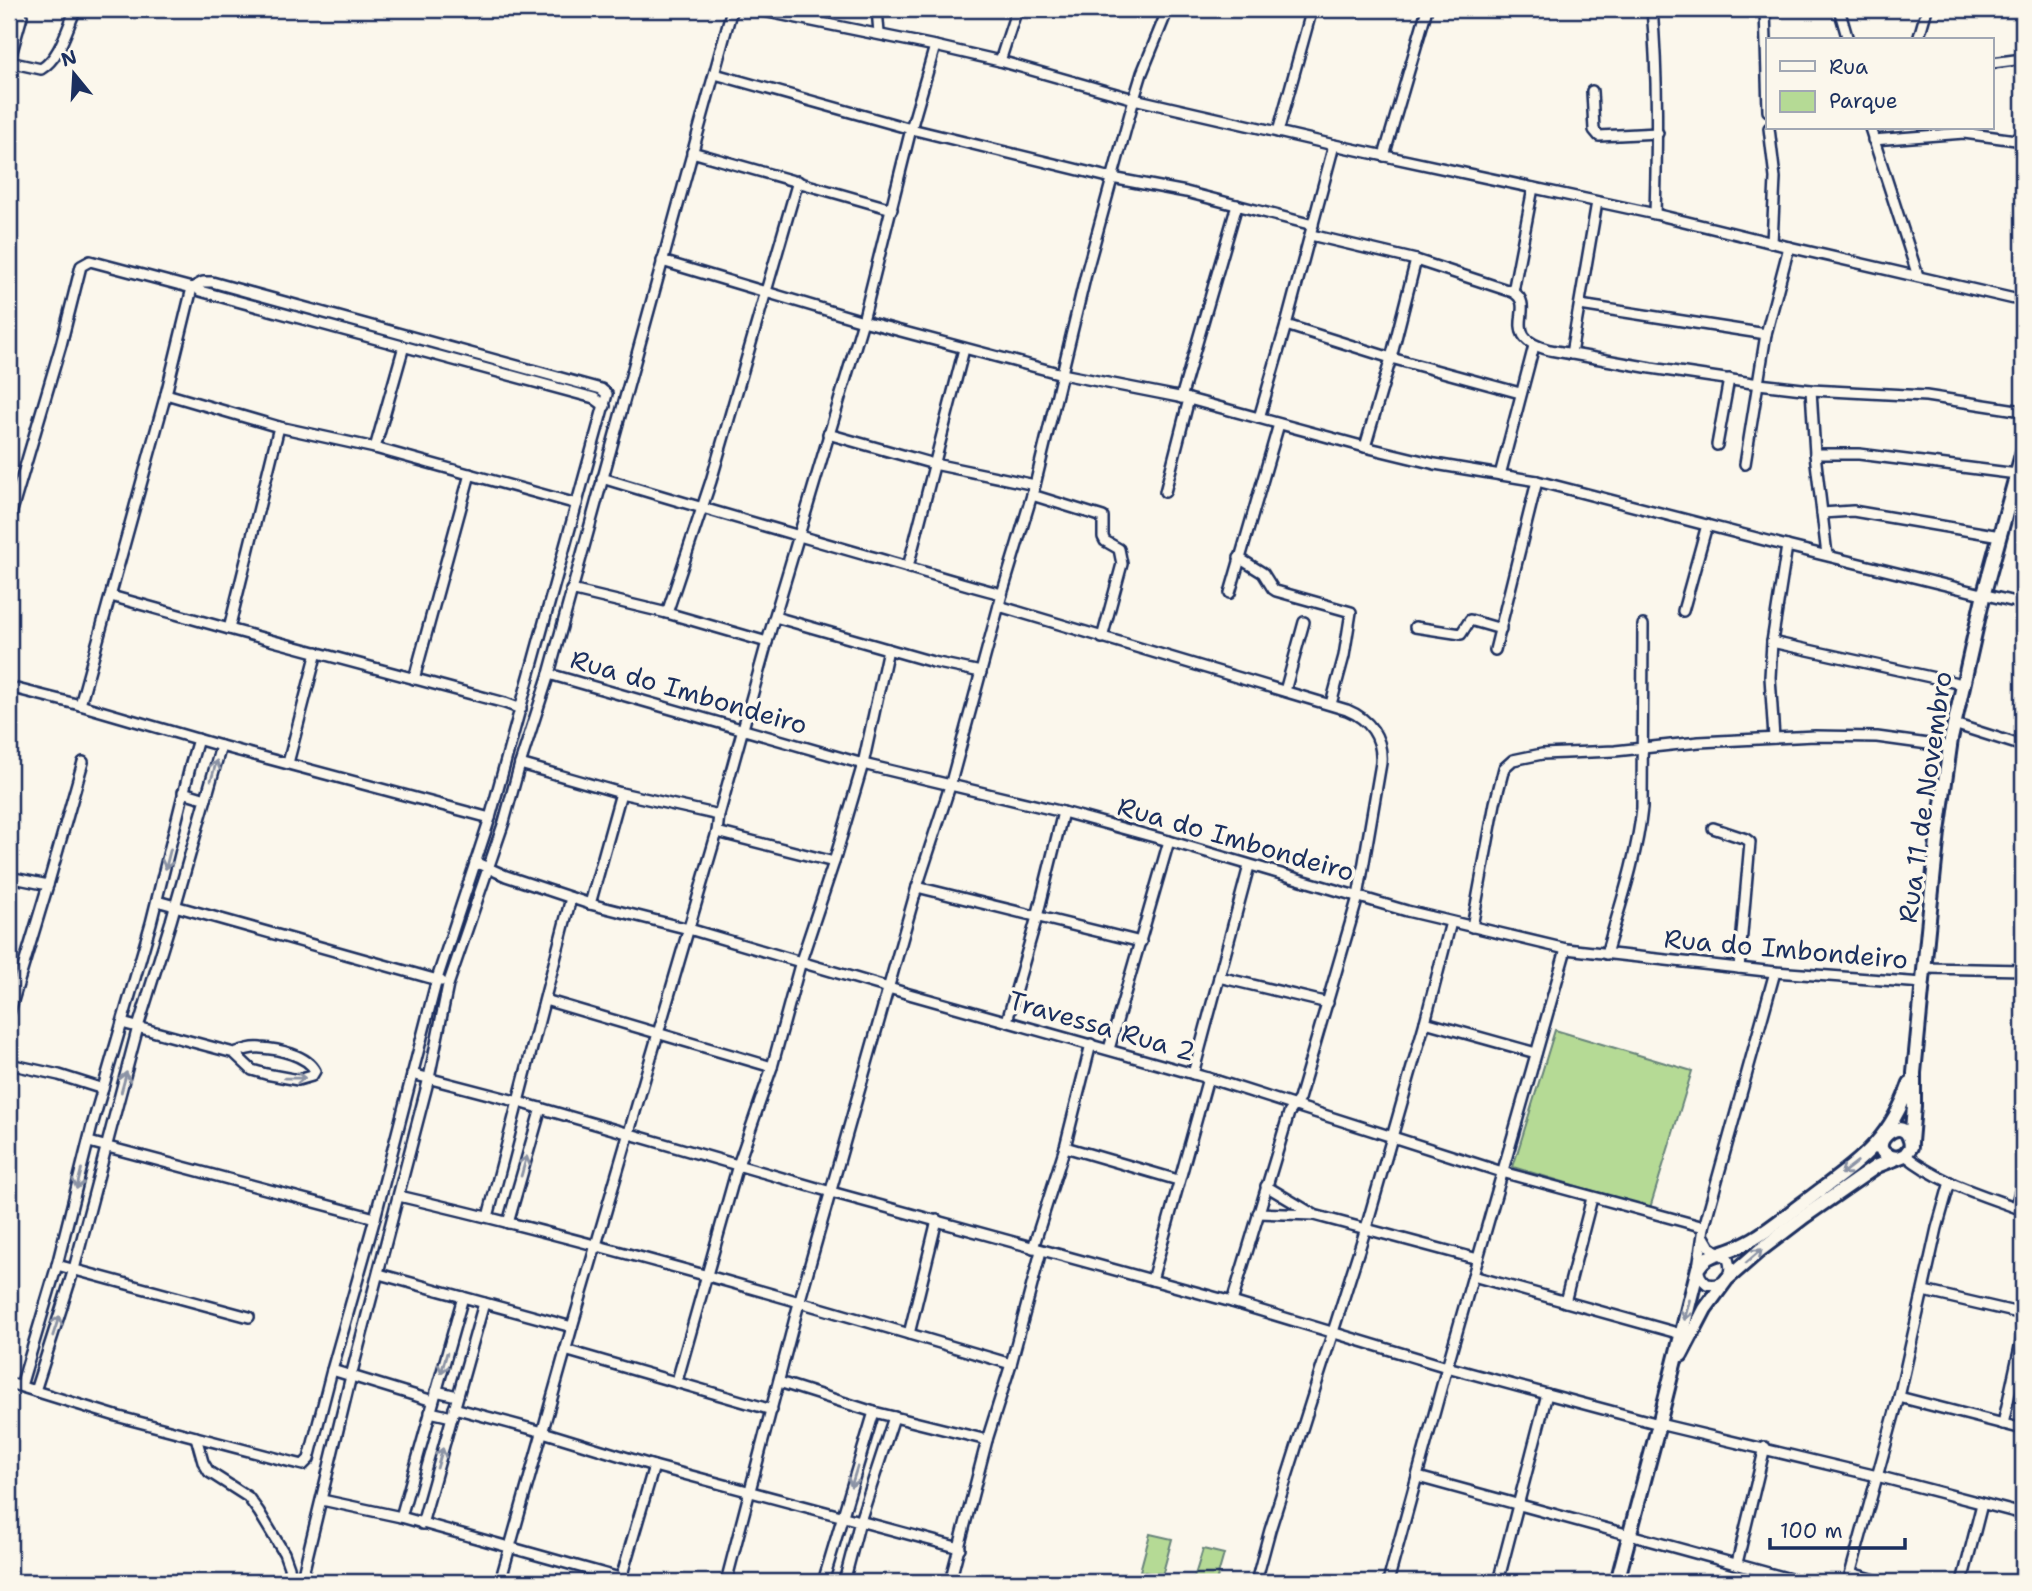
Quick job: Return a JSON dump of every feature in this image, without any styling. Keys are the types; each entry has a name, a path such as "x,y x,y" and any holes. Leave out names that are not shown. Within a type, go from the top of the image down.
{"main road":[{"name":"Rua 11 de Novembro","path":"1901,1157 1911,1147 1914,1073 1938,832 1950,747 1984,593 2023,451"},
{"name":"Rua 11 de Novembro","path":"1698,1268 1707,1257 1744,1244 1766,1231 1866,1154 1883,1136 1901,1108 1914,1073"},
{"path":"1901,1157 1893,1158 1885,1154 1881,1145 1883,1136 1891,1130 1901,1130 1911,1142"},
{"path":"1672,1370 1705,1309 1727,1279 1759,1251 1852,1182 1877,1166 1901,1157"},
{"path":"1616,1582 1698,1268"}],"street":[{"path":"19,9 22,16 9,62 41,69 58,51 76,9"},
{"path":"301,1582 351,1376 429,1078 448,985 504,822 549,674 732,9"},
{"path":"753,9 935,46 1000,61 1134,99 1655,214 2023,301"},
{"path":"877,9 878,33"},
{"path":"1000,61 1017,9"},
{"path":"726,1582 799,1303 917,887 950,786 1033,490 1134,99 1168,9"},
{"path":"1278,132 1312,9"},
{"path":"1384,156 1427,9"},
{"path":"1652,9 1657,61 1655,214"},
{"path":"1765,9 1766,52"},
{"path":"1839,9 1847,38"},
{"path":"1919,38 1927,9"},
{"path":"500,1582 717,832 719,815 767,642 863,321 911,129 935,46"},
{"path":"1994,63 2023,61"},
{"path":"715,74 911,129 1237,205 1513,292 1520,296 1522,303 1520,331 1534,346 1651,368 1759,384 1811,390 1926,396 2023,411"},
{"path":"1592,91 1594,130 1599,136 1658,133"},
{"path":"1769,130 1775,178 1772,243"},
{"path":"1870,130 1918,276"},
{"path":"1873,140 1964,133 2023,141"},
{"path":"1259,418 1334,145"},
{"path":"692,152 892,209"},
{"path":"667,613 702,509 798,181"},
{"path":"1513,292 1533,188"},
{"path":"1571,354 1597,202"},
{"path":"1165,492 1185,399 1237,205"},
{"path":"1745,464 1766,334 1788,247"},
{"path":"1366,447 1416,260"},
{"path":"9,521 61,345 81,266 90,261 194,287 200,291 594,398 605,406"},
{"path":"663,261 863,321 1062,374 1185,399 1435,464 1537,481 2023,604"},
{"path":"9,1383 116,1416 303,1465 310,1456 376,1218 437,979 490,818 607,394 601,389 212,282 203,282 194,287 80,705"},
{"path":"1580,305 1766,334"},
{"path":"1286,326 1521,393"},
{"path":"375,448 404,346"},
{"path":"1500,475 1534,346"},
{"path":"908,567 964,349"},
{"path":"1717,445 1729,379"},
{"path":"1811,390 1815,454 1827,555"},
{"path":"166,394 279,427 375,448 577,504"},
{"path":"1230,593 1279,424"},
{"path":"229,629 279,427"},
{"path":"828,434 1033,490 1103,517 1103,537 1119,549 1122,565 1102,638"},
{"path":"1815,454 1859,454 2017,474"},
{"path":"414,679 470,474"},
{"path":"601,478 956,583 1002,594"},
{"path":"1496,650 1537,481"},
{"path":"1822,513 1853,511 2000,536"},
{"path":"1683,611 1706,525"},
{"path":"1774,738 1770,677 1772,642 1787,546"},
{"path":"1239,558 1263,573 1276,591 1349,609 1351,612 1344,656 1331,705"},
{"path":"571,590 667,613 767,642"},
{"path":"110,596 521,709"},
{"path":"999,606 1331,705 1359,715 1375,733 1382,755 1358,897 1299,1099 1289,1113 1232,1303"},
{"path":"775,617 933,662 981,672"},
{"path":"1415,627 1461,635 1470,620 1501,629"},
{"path":"1284,691 1304,622"},
{"path":"1606,954 1629,876 1639,830 1643,782 1643,625"},
{"path":"1772,642 1962,684"},
{"path":"677,1381 737,1165 772,1067 801,961 863,764 888,649"},
{"path":"288,763 317,652"},
{"name":"Rua do Imbondeiro","path":"549,674 863,764 1063,812 1358,897 1566,949 1775,972 1923,983"},
{"path":"9,687 490,818"},
{"path":"1954,724 2023,746"},
{"path":"1472,927 1495,803 1504,768 1508,763 1533,755 1699,742 1844,735 1950,747"},
{"path":"21,1386 157,901 198,739"},
{"path":"35,1391 74,1269 138,1027 221,746"},
{"path":"9,1014 82,762"},
{"path":"520,764 621,793 719,815"},
{"path":"183,792 206,799"},
{"path":"590,904 621,793"},
{"path":"1007,1021 1063,812"},
{"path":"1713,828 1750,842 1739,968"},
{"path":"717,832 834,862"},
{"path":"1109,1049 1169,841"},
{"name":"Travessa Rua 2","path":"475,862 506,876 590,904 689,929 1208,1078 1502,1172 1703,1231"},
{"path":"1193,1074 1249,866"},
{"path":"9,877 48,885"},
{"path":"917,887 1141,942"},
{"path":"488,1217 571,898"},
{"path":"157,901 437,979 448,985"},
{"path":"1256,1582 1366,1228 1451,922"},
{"path":"1389,1582 1566,949"},
{"path":"1925,968 2023,970"},
{"path":"1703,1231 1710,1247 1728,1259 1730,1265 1727,1279 1717,1285 1707,1284 1701,1278 1698,1268 1703,1231 1775,972"},
{"path":"1219,977 1328,1003"},
{"path":"545,1000 772,1067"},
{"path":"1425,1022 1536,1053"},
{"path":"122,1023 234,1053 253,1070 282,1078 298,1080 312,1076 315,1071 304,1059 260,1047 234,1053"},
{"path":"950,1582 987,1440 1011,1364 1037,1250 1091,1044"},
{"path":"9,1064 103,1089"},
{"path":"412,1074 1152,1280 1447,1367 2023,1514"},
{"path":"1152,1280 1208,1078"},
{"path":"508,1223 541,1108"},
{"path":"89,1142 376,1218"},
{"path":"1065,1147 1178,1181"},
{"path":"1901,1157 1950,1182 2019,1209 2023,1179"},
{"path":"1882,1582 1850,1577 1899,1397 1950,1182"},
{"path":"1266,1186 1314,1215"},
{"path":"399,1196 707,1275 1011,1364"},
{"path":"1565,1302 1592,1198"},
{"path":"1258,1213 1314,1215 1478,1259"},
{"path":"909,1334 937,1220"},
{"path":"57,1265 249,1317"},
{"path":"379,1273 572,1327"},
{"path":"1473,1276 1681,1334"},
{"path":"1924,1291 2023,1314"},
{"path":"401,1517 463,1297"},
{"path":"422,1524 484,1303"},
{"path":"2003,1424 2023,1333"},
{"path":"565,1350 772,1410"},
{"path":"332,1370 434,1396 457,1396"},
{"path":"779,1382 874,1412 987,1440"},
{"path":"1498,1582 1547,1394"},
{"path":"1899,1397 2023,1429"},
{"path":"430,1412 453,1413 543,1432 654,1466 960,1548"},
{"path":"823,1582 874,1412"},
{"path":"844,1582 860,1521 894,1417"},
{"path":"196,1437 203,1462 209,1472 248,1497 259,1512 284,1553 290,1582"},
{"path":"1737,1563 1765,1447"},
{"path":"621,1578 654,1466"},
{"path":"1418,1477 1801,1582"},
{"path":"322,1500 401,1517 634,1582"},
{"path":"1962,1582 1982,1504"}],"green space":[{"path":"1555,1030 1692,1071 1650,1208 1513,1167"},
{"path":"1150,1534 1172,1539 1162,1576 1140,1571"},
{"path":"1203,1549 1224,1554 1216,1582 1193,1582"}]}
